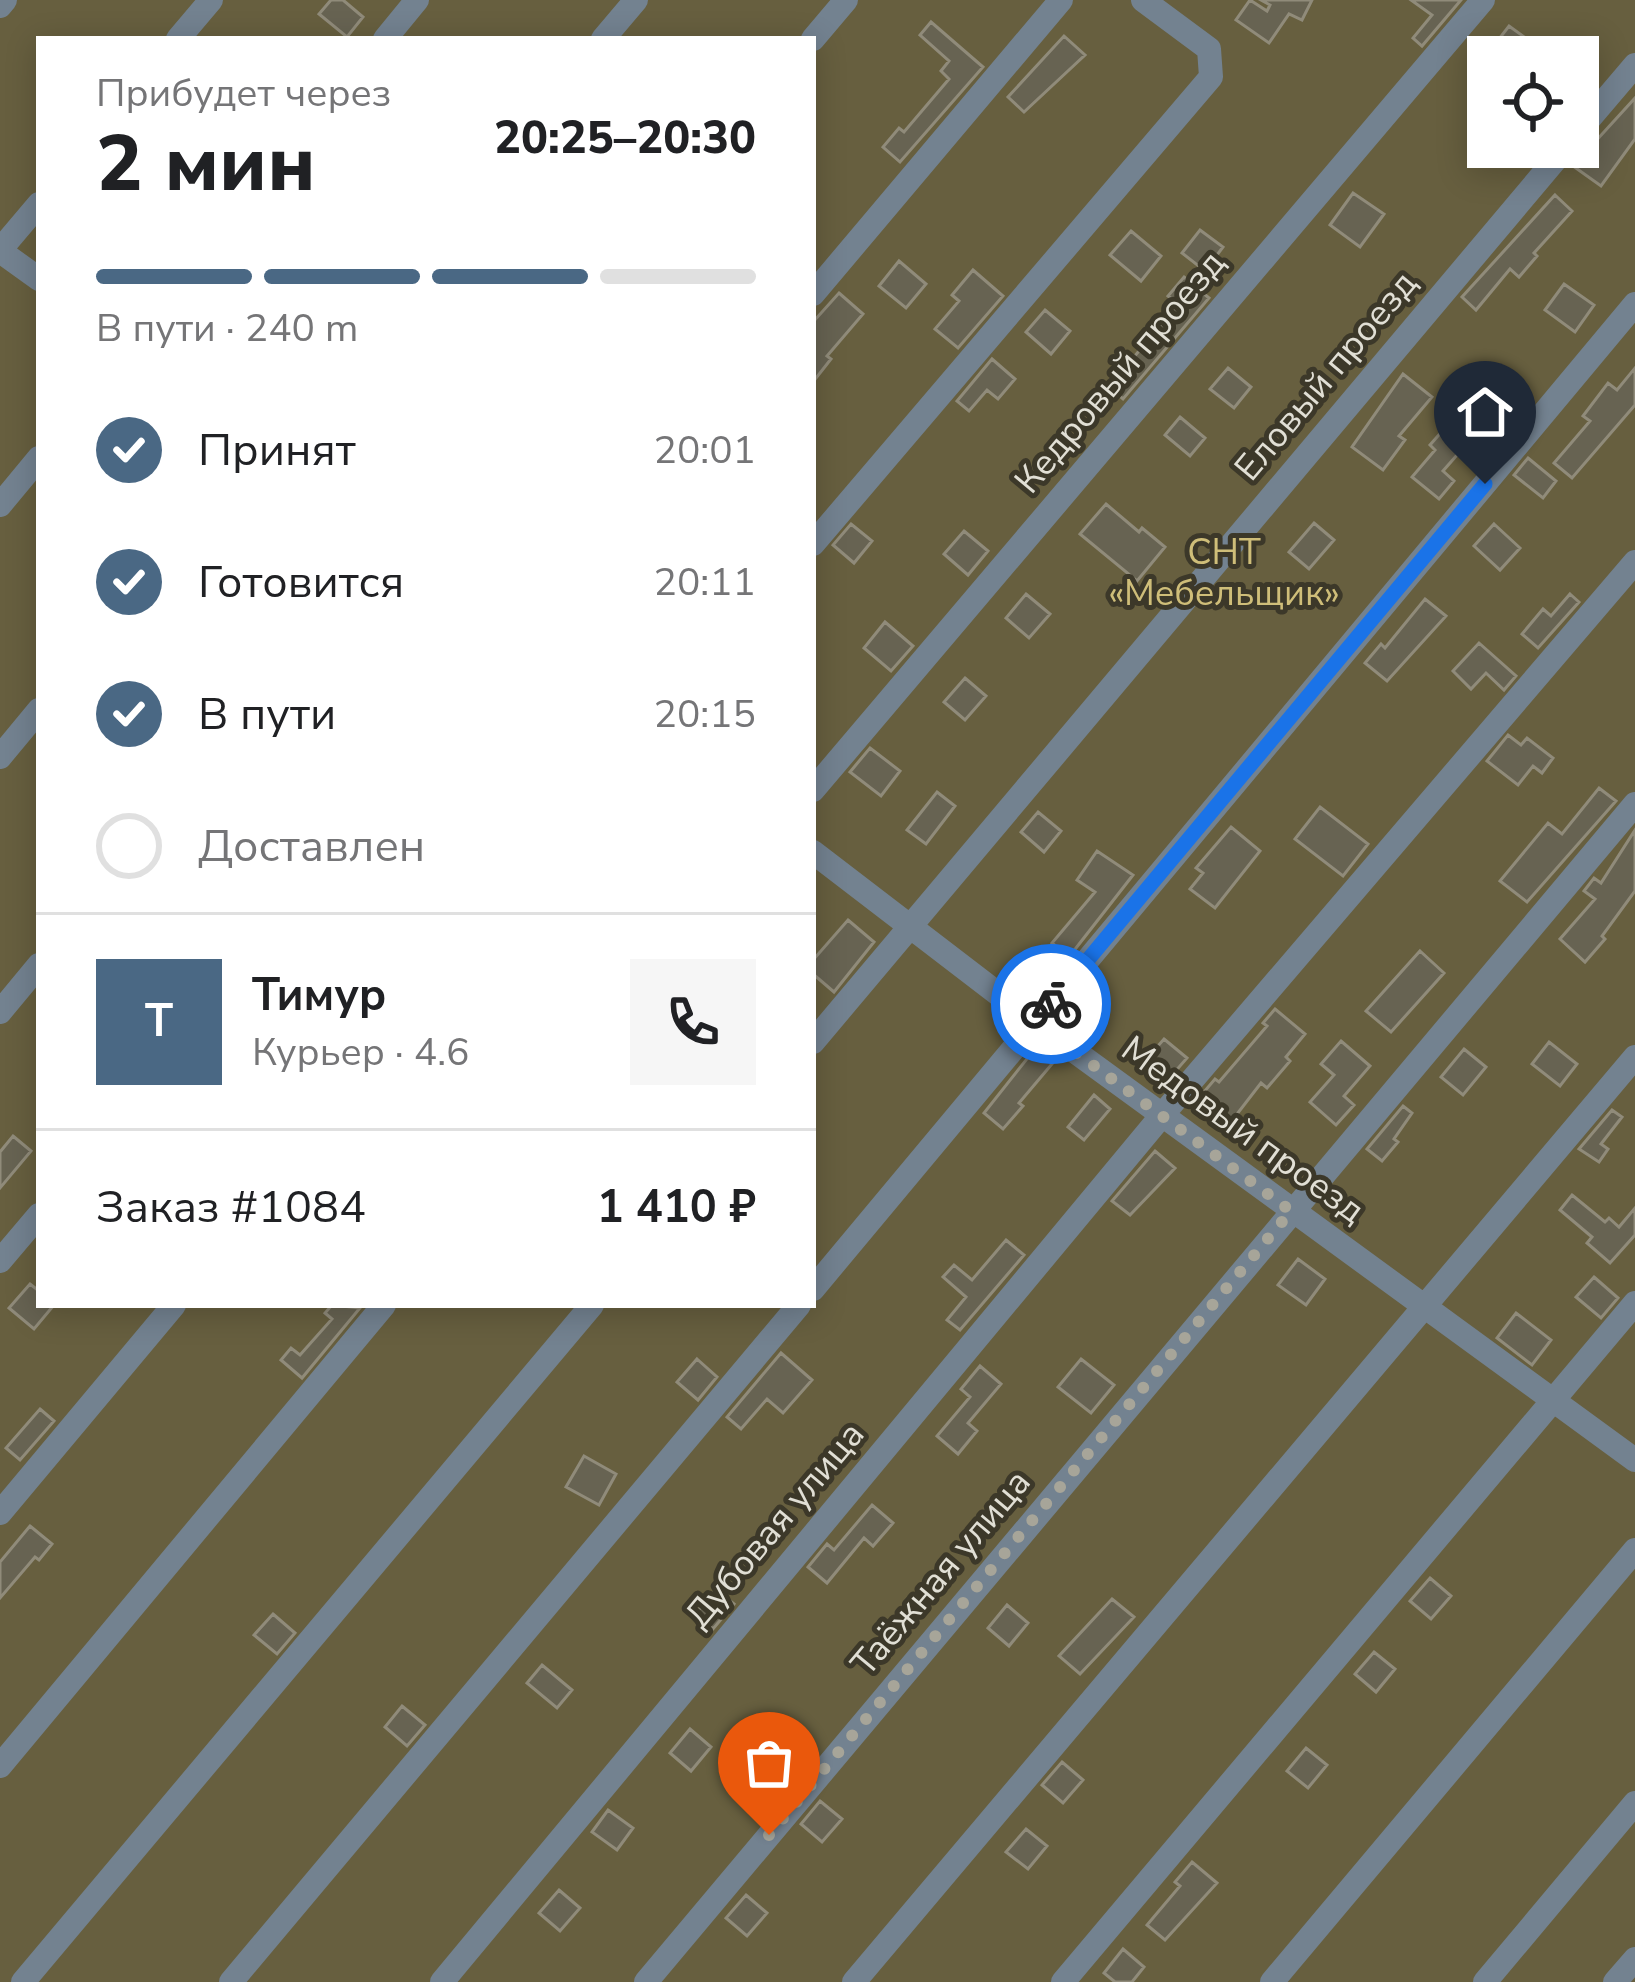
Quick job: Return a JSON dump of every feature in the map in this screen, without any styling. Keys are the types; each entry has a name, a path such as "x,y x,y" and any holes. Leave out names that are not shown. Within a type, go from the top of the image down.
{"street":[{"path":"181,36 211,0"},
{"path":"387,36 417,0"},
{"path":"606,36 636,0"},
{"path":"816,36 846,0"},
{"path":"816,540 1211,77 1209,49 1143,0"},
{"name":"Кедровый проезд","path":"816,786 1483,0"},
{"path":"816,290 1056,2"},
{"path":"1599,108 1635,65"},
{"name":"Еловый проезд","path":"816,1038 1548,168"},
{"path":"36,208 0,251 36,277"},
{"path":"816,1284 1635,304"},
{"path":"0,506 36,462"},
{"name":"Дубовая улица","path":"442,1982 1162,1114 1635,562"},
{"path":"0,757 36,714"},
{"name":"Таёжная улица","path":"646,1982 1635,804"},
{"name":"Медовый проезд","path":"816,854 1036,1023 1635,1460"},
{"path":"0,1012 36,968"},
{"path":"854,1982 1635,1057"},
{"path":"0,1261 36,1218"},
{"path":"1063,1982 1635,1303"},
{"path":"0,1513 171,1308"},
{"path":"0,1766 382,1308"},
{"path":"23,1982 589,1308"},
{"path":"231,1982 796,1308"},
{"path":"1272,1982 1635,1550"},
{"path":"1485,1982 1635,1803"},
{"path":"1616,1982 1635,1959"}],"green space":[{"name":"СНТ «Мебельщик»","path":"0,0 1635,0 1635,1982 0,1982"}],"building":[{"path":"331,0 343,0 363,17 346,36 319,14"},
{"path":"1250,0 1267,11 1270,5 1261,0 1312,0 1302,20 1289,14 1269,43 1236,20"},
{"path":"1411,0 1461,0 1422,46 1413,38 1432,15"},
{"path":"931,22 983,67 900,162 883,147 899,128 904,132 949,79 941,71 949,61 920,35"},
{"path":"1509,26 1523,36 1501,36"},
{"path":"1064,36 1085,55 1024,112 1008,97"},
{"path":"1635,98 1635,139 1601,186 1576,168 1599,168 1599,137"},
{"path":"1353,193 1384,214 1360,247 1330,225"},
{"path":"1555,195 1572,211 1519,277 1510,269 1476,310 1462,297"},
{"path":"1200,230 1223,247 1205,271 1182,253"},
{"path":"1131,231 1161,256 1141,281 1110,255"},
{"path":"899,261 926,284 906,308 879,286"},
{"path":"973,270 1003,296 958,348 935,329 959,301 952,295"},
{"path":"1184,277 1209,298 1123,399 1109,387 1178,304 1168,296"},
{"path":"1564,284 1594,305 1575,332 1545,310"},
{"path":"839,293 863,314 827,356 831,359 816,378 816,319"},
{"path":"1045,310 1070,331 1051,354 1026,332"},
{"path":"992,359 1015,379 998,399 987,390 969,411 957,401"},
{"path":"1228,368 1251,387 1234,408 1210,389"},
{"path":"1635,368 1635,405 1572,478 1554,463 1590,421 1583,416 1608,383 1617,390"},
{"path":"1403,374 1432,397 1399,436 1405,440 1383,470 1352,447"},
{"path":"1180,417 1205,438 1190,456 1165,435"},
{"path":"1451,421 1472,438 1443,471 1454,481 1439,499 1412,477"},
{"path":"1528,458 1556,481 1543,498 1514,475"},
{"path":"1106,504 1165,547 1137,581 1080,534"},
{"path":"1314,523 1334,540 1309,569 1289,552"},
{"path":"851,524 872,541 854,563 833,545"},
{"path":"1494,524 1520,548 1500,570 1474,546"},
{"path":"964,531 988,551 968,575 944,554"},
{"path":"1026,594 1050,614 1029,638 1006,618"},
{"path":"1570,594 1579,602 1538,648 1522,634 1543,609 1551,616"},
{"path":"1425,599 1446,616 1387,681 1365,663 1381,644 1385,648"},
{"path":"885,622 913,646 891,671 864,648"},
{"path":"1479,643 1516,676 1504,690 1486,673 1471,689 1453,671"},
{"path":"965,678 986,696 965,720 944,702"},
{"path":"1508,735 1521,745 1527,738 1553,758 1542,773 1533,766 1518,785 1487,761"},
{"path":"870,748 900,771 881,796 850,772"},
{"path":"1599,788 1616,801 1527,902 1500,881 1548,823 1562,834"},
{"path":"937,792 955,806 926,844 907,830"},
{"path":"1320,807 1368,844 1343,876 1295,839"},
{"path":"1038,812 1061,831 1044,852 1021,832"},
{"path":"1231,827 1260,851 1215,908 1190,889 1203,873 1196,868"},
{"path":"1635,830 1635,891 1585,962 1560,939 1595,899 1584,891 1594,878 1601,883"},
{"path":"1097,851 1133,875 1069,957 1052,943 1095,892 1077,880"},
{"path":"848,920 874,942 834,992 816,977 816,957"},
{"path":"1420,951 1444,973 1391,1032 1366,1011"},
{"path":"1275,1009 1305,1034 1286,1057 1290,1061 1267,1088 1261,1083 1224,1131 1192,1106 1267,1026 1263,1023"},
{"path":"1164,1039 1187,1058 1167,1081 1144,1062"},
{"path":"1341,1041 1370,1066 1344,1096 1354,1105 1336,1125 1310,1102 1334,1075 1321,1064"},
{"path":"1549,1042 1577,1064 1560,1086 1532,1064"},
{"path":"1038,1045 1057,1058 1003,1129 984,1113"},
{"path":"1464,1049 1486,1067 1463,1095 1441,1077"},
{"path":"1094,1095 1110,1109 1084,1140 1068,1127"},
{"path":"1403,1106 1412,1113 1382,1161 1367,1149"},
{"path":"1612,1110 1622,1117 1601,1144 1608,1149 1599,1162 1579,1149"},
{"path":"13,1136 31,1151 0,1188 0,1152"},
{"path":"1155,1151 1175,1168 1130,1215 1112,1201"},
{"path":"1572,1195 1605,1222 1609,1218 1619,1227 1635,1208 1635,1235 1610,1263 1587,1243 1592,1237 1560,1210"},
{"path":"1006,1240 1024,1255 960,1330 947,1320 966,1297 943,1277 954,1265 972,1280"},
{"path":"1298,1259 1325,1279 1306,1305 1278,1285"},
{"path":"1594,1277 1618,1298 1601,1318 1576,1297"},
{"path":"30,1284 36,1289 36,1308 52,1308 34,1329 9,1308"},
{"path":"329,1308 360,1308 302,1378 281,1360 291,1348 300,1355 332,1319 325,1313"},
{"path":"1516,1313 1551,1340 1532,1365 1497,1338"},
{"path":"781,1353 812,1380 783,1413 767,1399 741,1429 727,1417"},
{"path":"697,1359 717,1377 698,1400 677,1382"},
{"path":"1081,1359 1114,1385 1091,1413 1058,1387"},
{"path":"980,1366 1001,1384 968,1423 977,1431 958,1454 937,1436 970,1397 961,1389"},
{"path":"40,1409 54,1421 20,1460 6,1448"},
{"path":"584,1456 616,1474 599,1505 566,1487"},
{"path":"872,1505 893,1523 873,1546 864,1538 827,1583 808,1567 827,1544 834,1550"},
{"path":"30,1526 52,1544 0,1598 0,1562"},
{"path":"1430,1578 1451,1596 1431,1619 1410,1601"},
{"path":"716,1589 734,1604 713,1629 695,1614"},
{"path":"1112,1599 1134,1617 1080,1674 1059,1656"},
{"path":"1007,1605 1028,1623 1009,1646 988,1628"},
{"path":"273,1614 295,1633 277,1654 254,1635"},
{"path":"1374,1652 1395,1669 1376,1692 1355,1674"},
{"path":"542,1665 572,1690 557,1708 527,1683"},
{"path":"402,1706 425,1725 407,1746 385,1727"},
{"path":"690,1729 711,1747 691,1771 670,1753"},
{"path":"1306,1748 1327,1765 1308,1788 1287,1771"},
{"path":"1062,1762 1083,1780 1063,1803 1042,1785"},
{"path":"820,1801 842,1819 822,1842 801,1824"},
{"path":"608,1810 633,1828 617,1850 592,1832"},
{"path":"1026,1829 1047,1846 1028,1869 1006,1852"},
{"path":"1192,1862 1217,1883 1165,1940 1147,1925 1180,1886 1175,1882"},
{"path":"559,1890 580,1908 560,1931 539,1913"},
{"path":"746,1895 767,1913 747,1936 726,1918"},
{"path":"1123,1949 1144,1967 1132,1982 1115,1982 1104,1973"}],"way so far":[{"path":"769,1835 1291,1211 1036,1023 1051,1004"}],"route":[{"path":"1051,1004 1485,484"}]}
